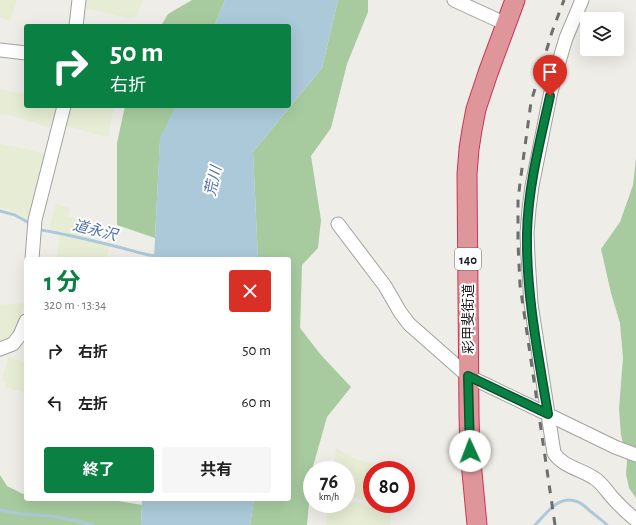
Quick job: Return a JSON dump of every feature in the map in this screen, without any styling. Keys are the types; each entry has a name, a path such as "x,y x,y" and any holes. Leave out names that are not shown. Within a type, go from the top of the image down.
{"highway":[{"name":"彩甲斐街道","path":"477,525 470,451 467,174 469,149 476,109 515,0"}],"street":[{"path":"76,24 79,0"},
{"path":"454,0 506,24"},
{"path":"582,0 566,38 556,72 542,131 532,186 527,241 531,304 554,453 562,462 592,476 620,506 636,520"},
{"path":"0,50 24,53"},
{"path":"32,257 35,220 63,108"},
{"path":"338,224 385,286 400,312 409,324 468,376 615,447 636,455"},
{"path":"0,349 13,344 24,326"}],"green space":[{"path":"0,0 17,0 10,21 0,17"},
{"path":"85,0 143,0 137,15 133,18 128,18 84,8"},
{"path":"192,0 225,0 215,24 162,24 168,14"},
{"path":"338,0 368,0 368,12 347,64 331,128 311,156 321,220 318,248 302,265 300,328 321,355 351,387 327,417 315,461 303,461 303,513 308,513 307,525 250,525 254,501 291,501 291,257 258,257 253,152 289,108 291,108 291,106 322,68"},
{"path":"0,89 24,95 24,108 59,108 54,127 48,127 13,116 0,114"},
{"path":"70,108 114,108 108,137 65,126"},
{"path":"125,108 175,108 160,141 155,238 117,225 117,143"},
{"path":"0,144 27,149 47,155 30,219 11,210 0,207"},
{"path":"636,158 636,498 629,488 626,474 627,461 621,435 619,409 623,358 620,323 611,293 601,249 620,222 633,185"},
{"path":"56,204 70,208 68,217 92,223 88,238 49,229"},
{"path":"60,234 109,246 106,257 56,257"},
{"path":"24,303 22,315 17,327 11,336 0,345 0,305"},
{"path":"8,357 24,361 24,392 5,387 6,382 2,380"},
{"path":"336,448 353,458 363,461 363,500 355,497 355,461 335,461"},
{"path":"0,475 7,486 24,494 24,501 118,501 142,505 141,525 0,525"},
{"path":"355,502 363,505 363,513 389,513 391,516 390,525 326,525 327,513 355,513"}],"water":[{"path":"225,0 338,0 322,68 291,106 291,24 215,24"},
{"name":"荒川","path":"175,108 289,108 253,152 258,257 154,257 160,138"},
{"path":"142,501 254,501 250,525 141,525"}],"waterway":[{"name":"道永沢","path":"0,211 15,215 31,224"},
{"name":"道永沢","path":"38,228 41,230 78,237 157,256"},
{"path":"535,525 552,507 558,503 569,500 581,504 607,525"},
{"path":"0,510 22,514 53,516 93,525"}],"railway":[{"path":"555,525 520,285 518,201 531,102 552,32 564,0"}],"route":[{"path":"470,451 468,376 548,414 531,304 527,233 532,186 550,96"}]}
